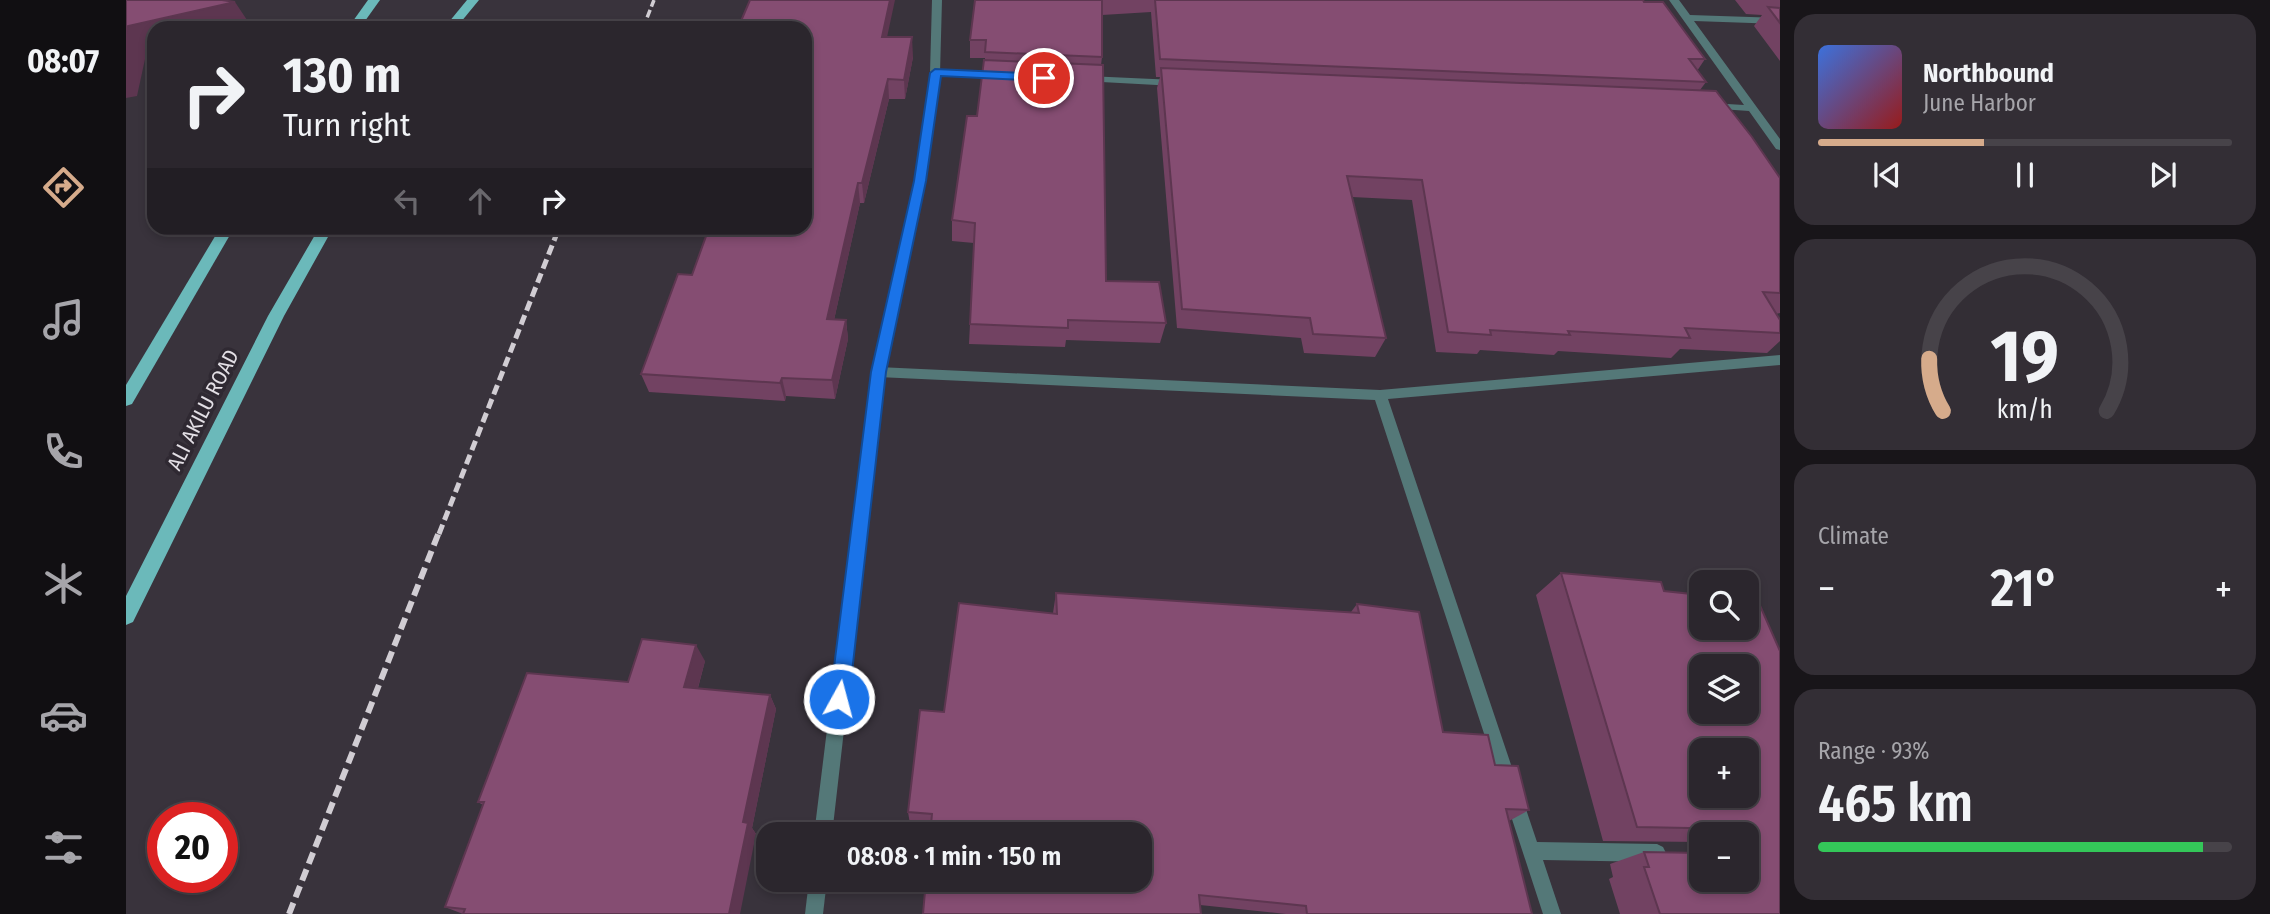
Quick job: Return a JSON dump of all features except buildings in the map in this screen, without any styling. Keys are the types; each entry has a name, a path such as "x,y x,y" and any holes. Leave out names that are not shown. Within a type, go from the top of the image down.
{"main road":[{"path":"359,21 374,0"},
{"path":"456,21 473,0"},
{"path":"126,399 223,235"},
{"name":"ALI AKILU ROAD","path":"126,616 276,316 322,235"}],"street":[{"path":"825,822 878,372 920,181 935,73 937,0"},
{"path":"1674,0 1780,148"},
{"path":"1689,18 1780,21"},
{"path":"935,73 1018,76"},
{"path":"1074,79 1184,84"},
{"path":"1696,106 1751,108"},
{"path":"878,372 1380,395 1780,360"},
{"path":"1380,395 1552,914"},
{"path":"1532,851 1675,854"},
{"path":"814,914 817,892"}],"railway":[{"path":"646,21 654,0"},
{"path":"439,534 556,235"},
{"path":"289,914 439,532"}],"route":[{"path":"839,699 878,372 920,181 935,73 1044,78"}]}
